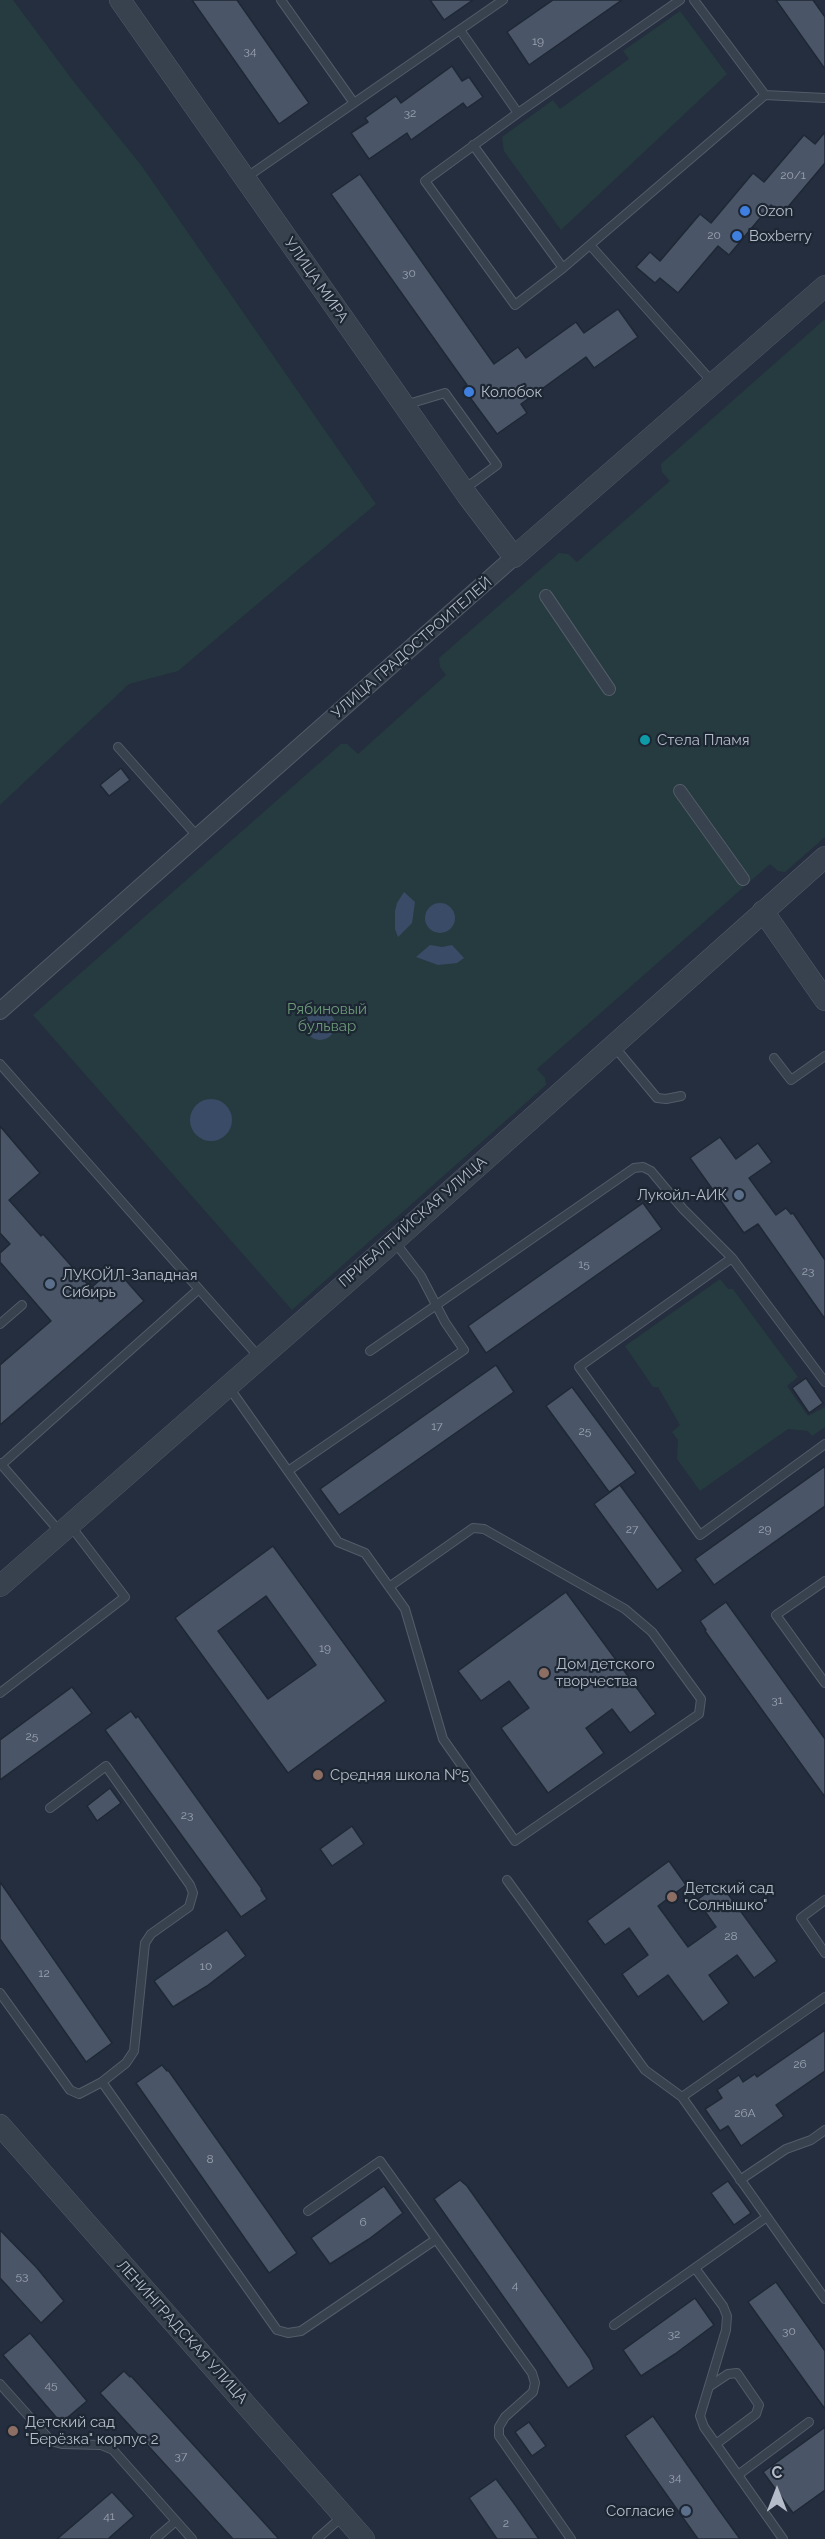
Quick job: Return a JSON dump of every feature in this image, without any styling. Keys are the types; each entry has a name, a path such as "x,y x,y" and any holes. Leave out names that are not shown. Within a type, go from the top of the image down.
{"street":[{"name":"УЛИЦА МИРА","path":"120,0 404,406 514,557"},
{"name":"УЛИЦА ГРАДОСТРОИТЕЛЕЙ","path":"0,1011 825,286"},
{"path":"546,596 609,689"},
{"path":"680,791 743,879"},
{"name":"ПРИБАЛТИЙСКАЯ УЛИЦА","path":"0,1586 394,1241 825,857"},
{"path":"763,911 825,1000"},
{"name":"ЛЕНИНГРАДСКАЯ УЛИЦА","path":"0,2125 364,2539"}],"lane":[{"path":"281,0 354,103"},
{"path":"244,179 503,0"},
{"path":"680,0 425,181 515,305 563,268 765,95 825,98"},
{"path":"694,0 765,95"},
{"path":"460,30 518,113"},
{"path":"473,145 563,268"},
{"path":"590,245 714,384"},
{"path":"404,406 445,393 497,465 464,490"},
{"path":"118,747 197,836"},
{"path":"613,1045 657,1098 681,1096"},
{"path":"774,1058 791,1080 825,1056"},
{"path":"0,1064 260,1358"},
{"path":"370,1351 634,1168 643,1167 651,1171 683,1209 732,1258 825,1382"},
{"path":"288,1471 464,1350 421,1276 394,1241"},
{"path":"732,1258 579,1367 700,1535 825,1444"},
{"path":"0,1693 125,1597 65,1529 1,1464 199,1289"},
{"path":"0,1324 21,1305"},
{"path":"227,1386 338,1542 365,1553 389,1587 405,1609 443,1739 515,1841 699,1714 701,1699 652,1632 610,1600 484,1528 473,1528 389,1587"},
{"path":"825,1581 776,1615 825,1683"},
{"path":"0,1992 74,2093 86,2092 126,2063 134,2051 145,1943 151,1934 189,1907 193,1893 190,1885 106,1766 50,1808"},
{"path":"507,1880 645,2070 682,2097 825,2299"},
{"path":"825,1900 801,1918 825,1953"},
{"path":"682,2097 825,1997"},
{"path":"102,2082 277,2330 288,2333 301,2331 435,2240"},
{"path":"740,2180 786,2149 811,2140 825,2130"},
{"path":"308,2211 380,2161 532,2373 535,2383 533,2392 505,2417 499,2427 499,2436 571,2539"},
{"path":"614,2325 767,2217"},
{"path":"695,2268 723,2306 727,2316 718,2358 700,2416 716,2444 783,2539"},
{"path":"718,2358 728,2374"},
{"path":"710,2386 732,2372 740,2376 758,2401 758,2411 716,2444"},
{"path":"0,2384 51,2441 62,2444 101,2445 113,2450 192,2539"},
{"path":"738,2475 808,2422"},
{"path":"317,2539 344,2515"},
{"path":"155,2539 176,2521"}],"green space":[{"path":"0,0 13,0 74,82 141,165 376,504 178,671 129,684 0,805"},
{"path":"680,11 727,74 561,230 504,151 502,137 553,100 560,109 629,59 623,51"},
{"name":"Рябиновый бульвар","path":"825,319 825,837 785,872 778,871 770,864 537,1069 545,1078 546,1085 292,1310 33,1015 341,744 347,744 358,754 446,675 440,667 439,658 559,553 568,554 577,562 670,481 662,472 661,464"},
{"path":"720,1279 728,1289 733,1289 798,1377 787,1386 808,1416 825,1407 825,1427 812,1436 808,1431 788,1429 700,1491 677,1459 678,1440 672,1432 680,1425 658,1387 653,1387 625,1346"}],"water":[{"path":"404,892 415,902 412,923 398,937 395,929 395,911"},
{"path":"440,903 451,907 455,918 451,929 440,933 429,929 425,918 429,907"},
{"path":"430,945 442,947 452,945 464,958 457,963 438,965 416,957"},
{"path":"320,1010 331,1014 335,1025 331,1036 320,1040 309,1036 305,1025 309,1014"},
{"path":"211,1099 219,1100 226,1105 231,1112 231,1128 226,1135 219,1140 211,1141 203,1140 196,1135 191,1128 190,1120 191,1112 196,1105 203,1100"}],"building":[{"path":"192,0 237,0 309,103 279,124"},
{"path":"430,0 473,0 444,20"},
{"path":"553,0 622,0 529,65 507,32"},
{"path":"776,0 813,0 825,17 825,69"},
{"path":"452,66 462,81 469,77 483,97 467,108 463,103 411,140 407,133 369,159 351,133 368,122 365,118 396,96 401,103"},
{"path":"825,132 825,163 782,214 771,205 729,255 718,246 678,293 660,278 655,283 636,267 650,252 660,261 700,214 711,223 753,173 764,182 804,135 815,144"},
{"path":"360,174 494,364 518,347 526,358 576,322 584,333 618,309 638,337 594,368 586,357 521,404 527,413 497,434 463,388 467,385 331,194"},
{"path":"121,768 130,780 109,796 100,785"},
{"name":"ЛУКОЙЛ-Западная Сибирь","path":"0,1126 40,1173 9,1200 91,1288 114,1267 144,1301 0,1425 0,1365 51,1321 0,1262 0,1253 10,1244 0,1233"},
{"path":"720,1137 736,1159 758,1143 772,1162 749,1178 776,1215 786,1208 791,1214 793,1213 825,1260 825,1319 758,1224 744,1233 690,1158"},
{"path":"643,1203 662,1229 486,1353 468,1326"},
{"path":"496,1365 514,1392 339,1515 320,1489"},
{"path":"806,1378 823,1403 809,1413 792,1388"},
{"path":"572,1387 636,1473 609,1492 546,1406"},
{"path":"825,1466 825,1506 714,1585 695,1559"},
{"path":"620,1485 683,1571 657,1590 594,1504"},
{"path":"273,1546 386,1701 288,1773 175,1618","holes":["266,1596 316,1665 268,1699 218,1631"]},
{"path":"566,1592 656,1714 630,1733 612,1709 586,1728 604,1753 548,1793 501,1728 529,1708 509,1681 481,1701 458,1671"},
{"path":"726,1602 825,1739 825,1797 705,1631 700,1621"},
{"path":"72,1687 92,1713 0,1780 0,1740"},
{"path":"131,1711 136,1718 138,1716 262,1889 267,1899 241,1917 105,1730"},
{"path":"110,1788 121,1803 97,1821 87,1806"},
{"path":"352,1826 364,1844 332,1866 320,1849"},
{"path":"669,1861 686,1885 658,1906 688,1947 716,1927 697,1900 720,1883 777,1961 754,1978 737,1955 709,1975 729,2003 703,2022 668,1975 638,1997 622,1974 648,1955 629,1928 605,1945 587,1921"},
{"path":"0,1882 112,2043 86,2062 0,1939"},
{"path":"227,1930 246,1956 207,1986 173,2007 154,1981"},
{"path":"825,2030 825,2071 776,2105 784,2116 741,2146 728,2126 720,2131 705,2109 722,2098 717,2090 739,2075 743,2082 755,2074 757,2077"},
{"path":"162,2065 168,2070 297,2253 269,2273 136,2083"},
{"path":"460,2180 467,2186 590,2359 594,2369 568,2388 434,2199"},
{"path":"728,2181 751,2213 734,2225 711,2193"},
{"path":"384,2186 403,2213 369,2239 330,2264 311,2238"},
{"path":"0,2230 37,2268 64,2301 41,2323 0,2278"},
{"path":"776,2282 825,2351 825,2409 748,2302"},
{"path":"695,2298 714,2325 641,2376 623,2350"},
{"path":"30,2333 87,2401 61,2423 3,2355"},
{"path":"124,2371 279,2539 233,2539 100,2393"},
{"path":"653,2416 740,2539 698,2539 625,2436"},
{"path":"529,2422 546,2446 532,2456 515,2432"},
{"path":"825,2427 825,2490 793,2513 763,2472"},
{"path":"496,2479 539,2539 497,2539 469,2498"},
{"path":"112,2492 134,2516 108,2539 57,2539"}],"place":[{"name":"Ozon","path":"745,211"},
{"name":"Boxberry","path":"737,236"},
{"name":"Колобок","path":"469,392"},
{"name":"Стела Пламя","path":"645,740"},
{"name":"Лукойл-АИК","path":"739,1195"},
{"name":"ЛУКОЙЛ-Западная Сибирь","path":"50,1284"},
{"name":"Дом детского творчества","path":"544,1673"},
{"name":"Средняя школа №5","path":"318,1775"},
{"name":"Детский сад \"Солнышко\"","path":"672,1897"},
{"name":"Детский сад \"Берёзка\" корпус 2","path":"13,2431"},
{"name":"Согласие","path":"686,2511"}]}
